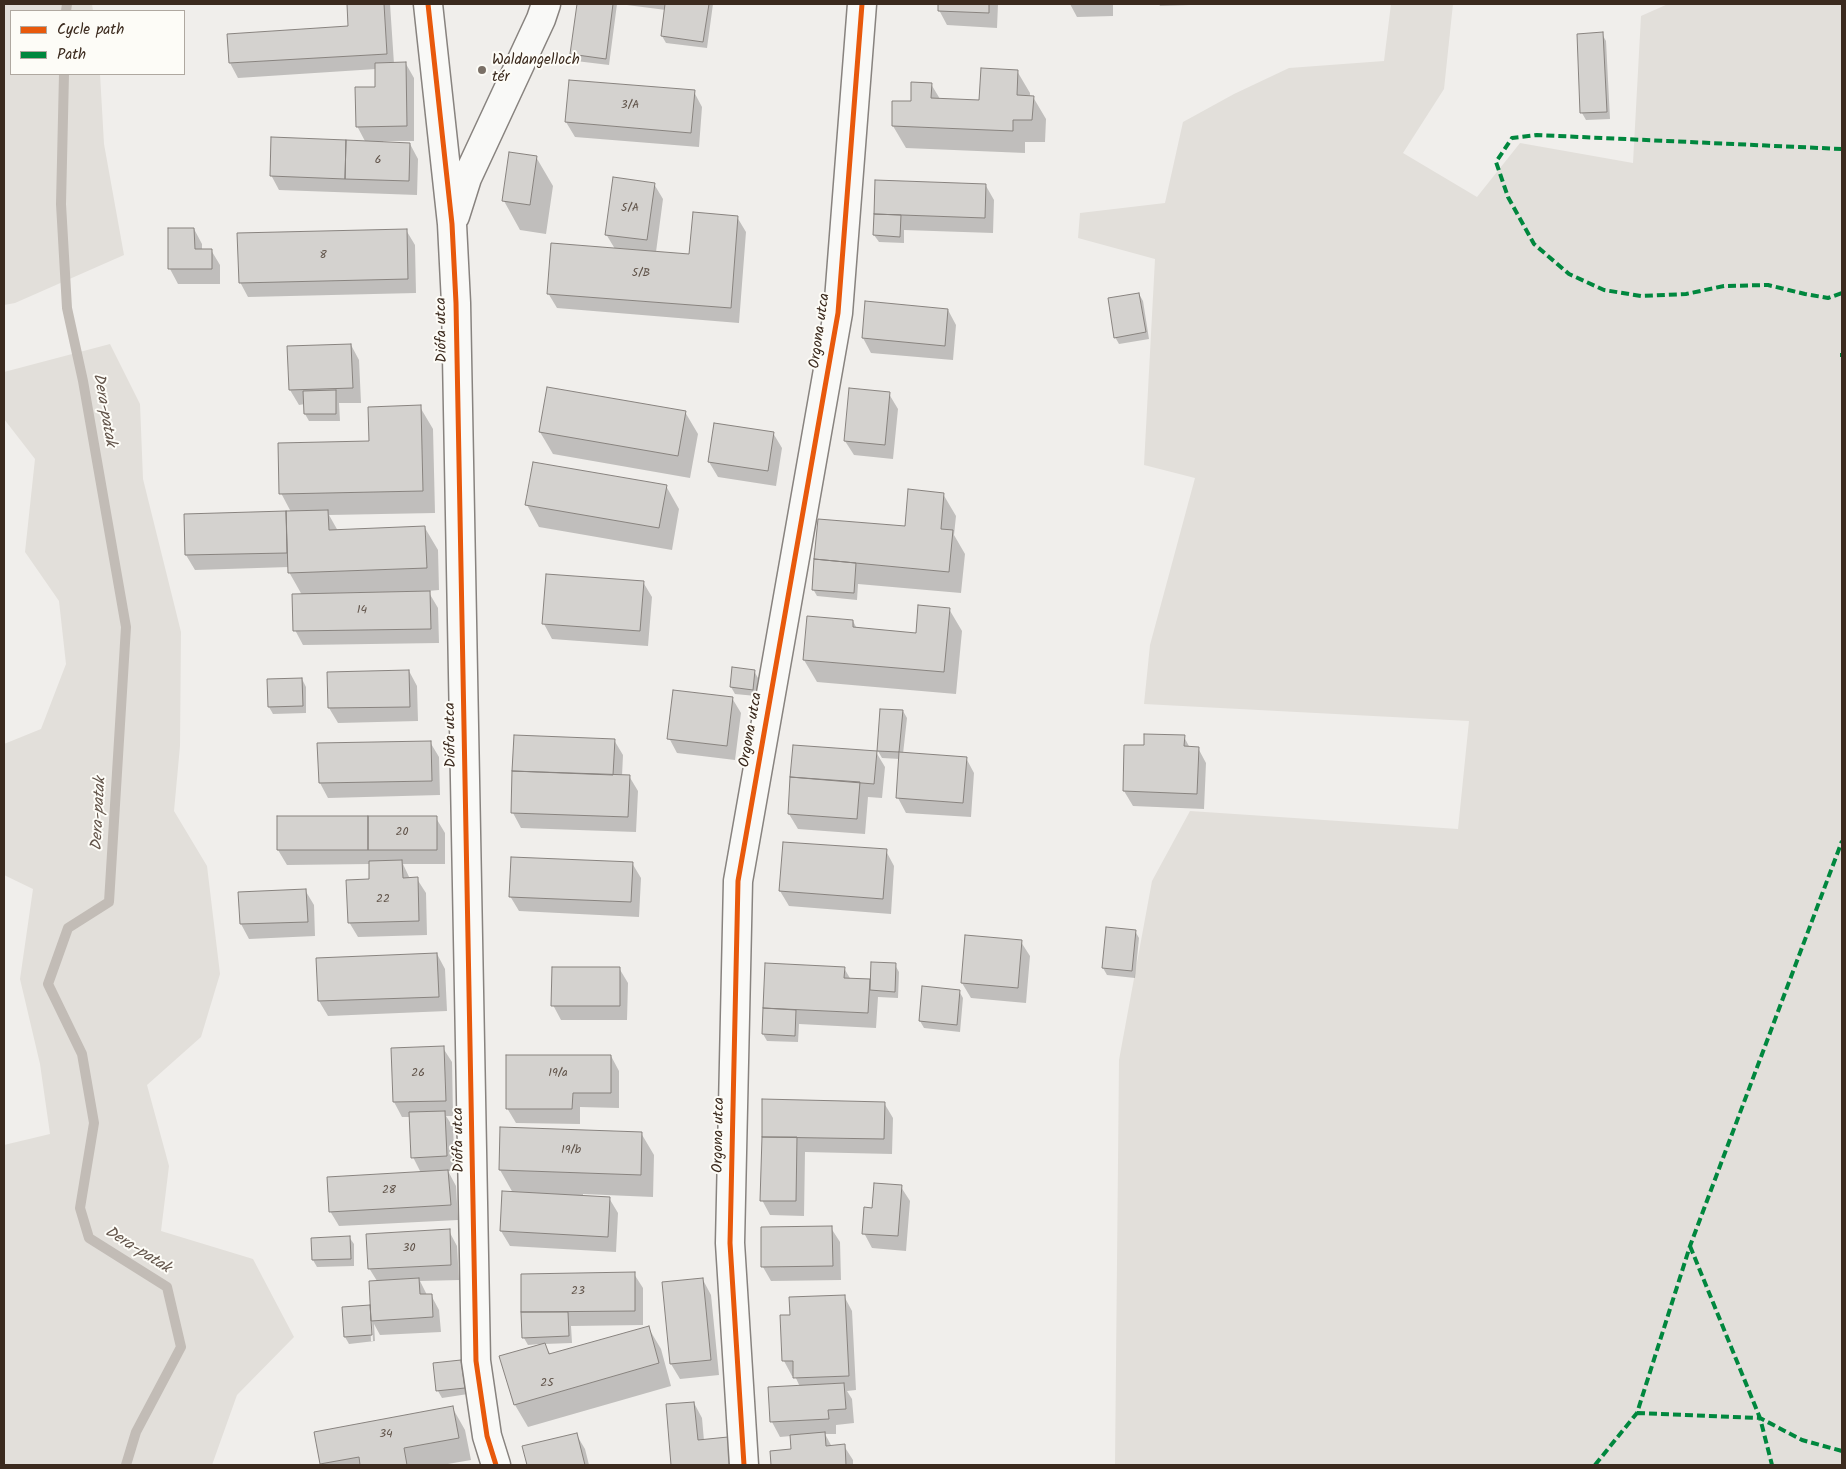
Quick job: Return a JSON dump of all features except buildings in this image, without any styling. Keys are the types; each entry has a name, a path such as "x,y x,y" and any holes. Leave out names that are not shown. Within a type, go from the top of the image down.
{"street":[{"name":"Diófa utca","path":"428,4 452,224 456,303 476,1361 487,1436 496,1465"},
{"path":"452,224 467,178 537,28 546,4"},
{"name":"Orgona utca","path":"744,1465 730,1243 738,880 838,313 862,4"}],"shaded area":[{"path":"4,4 92,4 93,10 10,10 10,75 100,75 104,144 124,255 15,303 4,305"},
{"path":"1391,4 1453,4 1444,89 1403,153 1477,197 1520,143 1633,163 1641,16 1668,4 1842,4 1842,1465 1115,1465 1119,1060 1152,881 1190,811 1458,829 1469,721 1144,704 1150,645 1195,478 1144,465 1155,259 1078,238 1080,213 1165,203 1183,122 1234,94 1289,68 1384,61"},
{"path":"110,344 140,404 143,479 181,632 180,746 174,811 207,866 220,974 201,1037 147,1085 169,1166 161,1231 253,1259 294,1337 237,1395 212,1465 4,1465 4,1145 50,1134 40,1064 20,979 33,889 4,875 4,744 41,729 66,664 59,601 25,552 35,459 4,419 4,372"}],"waterway":[{"name":"Dera-patak","path":"66,10 67,4"},
{"name":"Dera-patak","path":"64,75 61,204 67,308 83,381 126,627 109,902 68,928 48,984 82,1054 94,1123 80,1208 89,1238 167,1287 181,1347 136,1432 126,1465"}],"marked path":[{"path":"1842,149 1537,135 1512,138 1496,162 1508,197 1534,244 1569,274 1604,290 1641,296 1686,294 1724,286 1768,285 1828,298 1842,293"},
{"path":"1595,1465 1637,1413 1690,1246 1842,841"},
{"path":"1690,1246 1760,1418 1772,1465"},
{"path":"1637,1413 1760,1418 1802,1440 1842,1451"}],"cycle path":[{"path":"428,4 452,224 456,303 476,1361 487,1436 496,1465"},
{"path":"744,1465 730,1243 738,881 838,313 862,4"}],"place":[{"name":"Waldangelloch tér","path":"482,70"}]}
